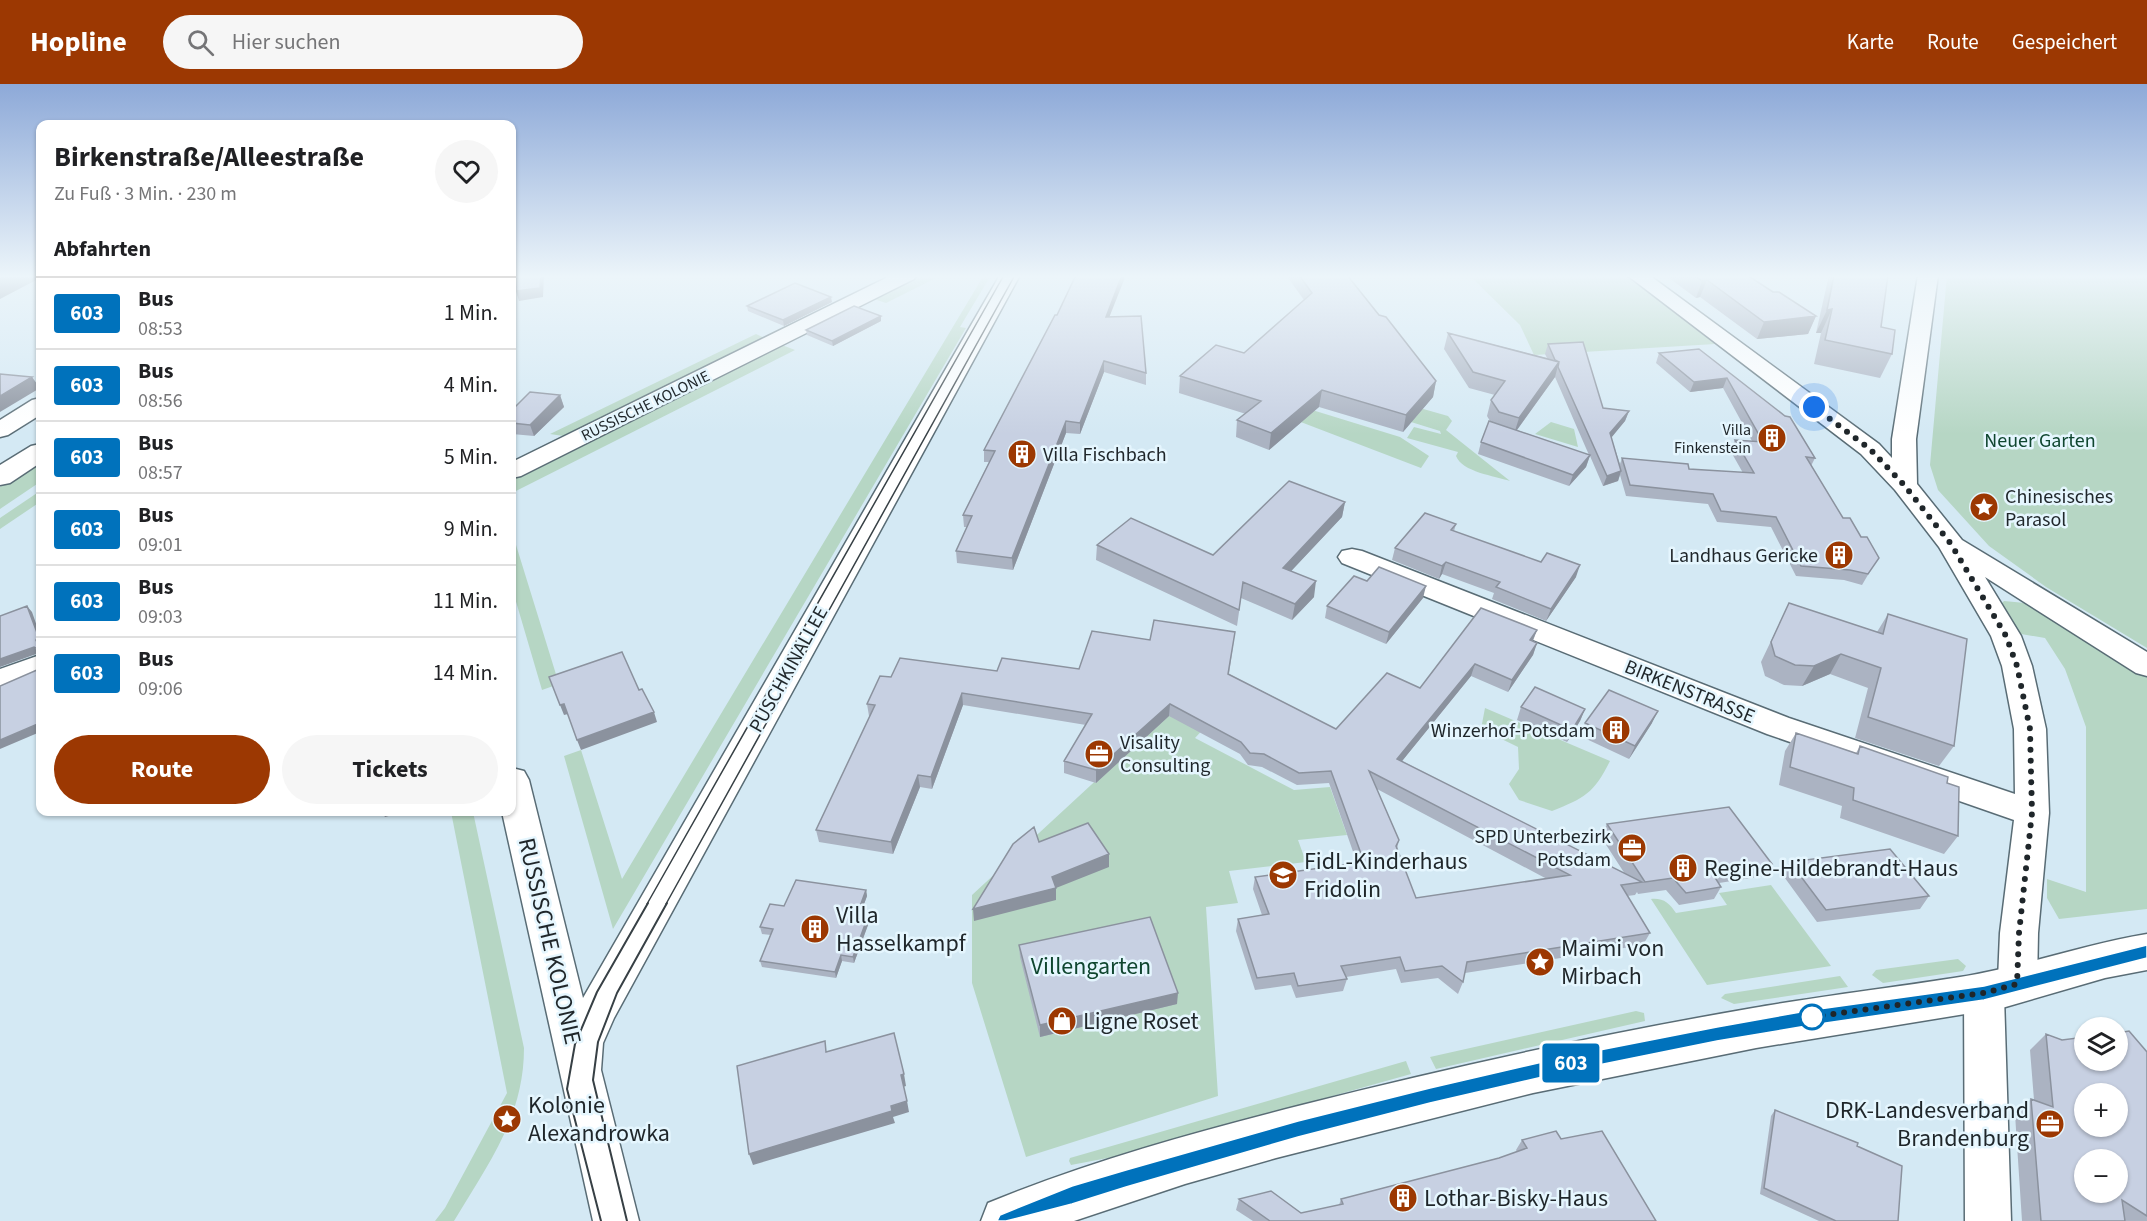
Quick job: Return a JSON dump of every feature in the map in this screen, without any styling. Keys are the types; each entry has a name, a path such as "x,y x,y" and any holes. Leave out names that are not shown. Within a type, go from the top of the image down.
{"street":[{"name":"RUSSISCHE KOLONIE","path":"516,469 800,328"},
{"name":"PUSCHKINALLEE","path":"581,1068 584,1043 598,1009 980,328"},
{"path":"1708,328 1870,449 1904,485 1951,544 2006,636 2017,666 2030,729 2032,813 2019,933 2001,989 1988,1221"},
{"path":"1904,485 1904,440 1920,328"},
{"path":"0,430 36,408"},
{"path":"0,477 36,454"},
{"path":"1951,544 2147,666"},
{"name":"BIRKENSTRASSE","path":"1352,557 1778,726 2032,813"},
{"path":"0,681 36,667"},
{"name":"RUSSISCHE KOLONIE","path":"516,797 616,1221"},
{"path":"1006,1221 1072,1195 1287,1132 1531,1072 1812,1017 2001,989 2147,952"}],"green space":[{"path":"952,328 966,328 613,929 564,756 581,750 622,879"},
{"path":"1521,328 1694,328 1715,344 1534,355"},
{"name":"Neuer Garten","path":"1942,328 2147,328 2147,648 2046,587 1989,546 1938,490 1930,465"},
{"path":"756,334 767,339 570,437 550,434"},
{"path":"782,345 795,350 516,491 516,477"},
{"path":"1199,383 1270,397 1400,437 1429,456 1421,468"},
{"path":"1381,397 1448,416 1452,421 1446,430 1510,481 1472,470 1459,461 1456,456 1458,452 1407,438 1414,427 1441,434 1440,431 1411,422"},
{"path":"1551,422 1574,429 1578,447 1535,434"},
{"path":"36,464 36,485 0,509 0,487"},
{"path":"36,494 36,505 0,529 0,518"},
{"path":"516,545 559,684 542,690 516,602"},
{"path":"2004,601 2025,603 2147,677 2147,909 2059,919 2047,898 2047,879 2086,892 2086,727 2065,669 2045,638 2015,633 1999,606"},
{"name":"Villengarten","path":"1183,700 1223,708 1195,738 1294,790 1330,787 1347,835 1298,840 1306,862 1229,871 1238,903 1206,907 1218,1096 1026,1157 972,983 972,895"},
{"path":"1485,708 1610,761 1599,780 1587,793 1552,811 1519,800 1509,784 1519,769 1518,747 1481,729"},
{"path":"452,816 474,816 524,1048 518,1096 502,1139 454,1221 435,1221 445,1208 507,1093"},
{"path":"1771,885 1831,966 1707,985 1651,899 1666,902 1676,913 1727,905 1719,893"},
{"path":"1958,959 1966,966 1963,971 1883,983 1872,975 1876,970"},
{"path":"1840,976 1848,987 1734,1004 1721,998 1725,994"},
{"path":"1636,1011 1644,1013 1645,1021 1436,1069 1430,1057"},
{"path":"1406,1061 1411,1074 1118,1156 1071,1165 1069,1161 1070,1158"}],"building":[{"path":"810,328 857,328 832,341 806,330"},
{"path":"1048,328 1142,328 1146,373 1104,361 1080,423 1066,421 1012,558 956,551 972,516 963,515 995,451 984,450"},
{"path":"1272,328 1395,328 1436,381 1406,415 1322,390 1271,433 1237,420 1261,401 1180,376 1216,345 1244,353"},
{"path":"1828,328 1895,330 1892,354 1825,340"},
{"path":"1448,333 1559,362 1519,418 1499,412 1491,400 1505,381 1473,372"},
{"path":"1583,342 1603,408 1629,411 1610,433 1621,471 1607,476 1558,367 1559,362 1555,360 1548,344"},
{"path":"1699,349 1785,416 1790,417 1815,458 1806,457 1843,518 1850,518 1861,537 1867,537 1879,558 1868,574 1850,570 1801,566 1776,517 1721,511 1713,494 1630,485 1622,458 1688,464 1689,469 1754,473 1735,440 1763,442 1727,378 1694,382 1659,353"},
{"path":"0,374 32,377 0,396"},
{"path":"530,392 560,395 530,425 516,423 516,406"},
{"path":"1489,421 1590,455 1573,475 1481,442"},
{"path":"1289,481 1345,502 1283,568 1316,581 1295,604 1243,582 1239,610 1097,545 1131,518 1213,555"},
{"path":"1425,513 1456,524 1451,530 1541,562 1547,553 1580,565 1551,609 1496,587 1500,582 1446,562 1442,566 1395,548"},
{"path":"1379,567 1426,586 1389,632 1327,606 1354,576 1367,581"},
{"path":"1789,603 1883,634 1888,614 1967,639 1954,746 1868,717 1881,668 1841,654 1814,666 1795,665 1775,656 1771,642"},
{"path":"27,606 36,630 36,648 34,647 0,659 0,616"},
{"path":"1481,608 1537,630 1530,640 1537,643 1512,680 1475,664 1397,759 1642,882 1621,885 1650,933 1467,962 1463,982 1442,966 1405,971 1400,957 1341,966 1347,979 1298,986 1294,973 1257,978 1238,919 1269,914 1255,877 1364,862 1331,771 1299,773 1264,754 1250,753 1241,742 1170,704 1096,770 1064,761 1092,714 962,693 931,777 918,775 891,842 816,830 875,705 867,704 880,676 891,677 900,658 997,671 1002,658 1079,669 1092,631 1150,640 1154,620 1235,632 1228,674 1336,729 1387,673 1420,688","holes":["1369,771 1570,875 1416,898 1396,846 1399,840"]},
{"path":"622,652 639,690 642,689 654,712 577,740 564,704 560,705 549,677"},
{"path":"36,670 36,725 0,740 0,686"},
{"path":"1535,687 1585,709 1572,730 1521,707"},
{"name":"Winzerhof-Potsdam","path":"1609,690 1658,711 1635,746 1585,723"},
{"path":"1796,733 1858,754 1860,746 1948,777 1947,783 1959,787 1958,836 1853,800 1854,788 1790,767"},
{"name":"Regine-Hildebrandt-Haus","path":"1729,807 1772,864 1714,872 1721,887 1686,893 1673,878 1645,882 1607,824"},
{"path":"1088,823 1109,854 1052,877 1056,888 973,909 1013,844 1034,827 1039,842"},
{"path":"1890,849 1929,896 1826,910 1790,862"},
{"name":"Villa Hasselkampf","path":"796,880 866,890 856,917 867,919 853,957 841,955 835,972 760,961 773,929 760,927 770,904 784,906"},
{"path":"1150,917 1178,993 1040,1025 1019,945"},
{"path":"2128,1031 2147,1052 2147,1216 2127,1203 2128,1149 2074,1149 2074,1203 2122,1203 2125,1221 2041,1221 2031,1099 2053,1107 2046,1034 2062,1040 2074,1038 2074,1071 2128,1071"},
{"path":"894,1033 904,1074 901,1075 907,1101 891,1106 892,1111 749,1154 737,1066 825,1041 826,1052"},
{"path":"1775,1110 1858,1143 1857,1146 1902,1166 1898,1221 1836,1221 1764,1188"},
{"path":"1556,1131 1561,1139 1602,1131 1656,1221 1270,1221 1239,1199 1271,1191 1301,1213 1343,1204 1341,1199 1499,1158 1527,1148 1522,1140"}],"tram line":[{"path":"647,904 974,328"},
{"path":"666,904 986,328"},
{"path":"601,1221 567,1089 575,1044 597,992 648,903"},
{"path":"627,1221 593,1080 598,1042 617,993 667,903"}],"bus line":[{"name":"603","path":"1006,1221 1072,1195 1298,1129 1564,1064 1812,1017 1984,993 2134,953 2147,952"}],"place":[{"name":"Villa Finkenstein","path":"1772,438"},
{"name":"Villa Fischbach","path":"1022,454"},
{"name":"Chinesisches Parasol","path":"1984,507"},
{"name":"Landhaus Gericke","path":"1839,555"},
{"name":"Winzerhof-Potsdam","path":"1616,730"},
{"name":"Visality Consulting","path":"1099,754"},
{"name":"SPD Unterbezirk Potsdam","path":"1632,848"},
{"name":"Regine-Hildebrandt-Haus","path":"1683,868"},
{"name":"FidL-Kinderhaus Fridolin","path":"1283,875"},
{"name":"Villa Hasselkampf","path":"815,929"},
{"name":"Maimi von Mirbach","path":"1540,962"},
{"name":"Ligne Roset","path":"1062,1021"},
{"name":"Kolonie Alexandrowka","path":"507,1119"},
{"name":"DRK-Landesverband Brandenburg","path":"2050,1124"},
{"name":"Lothar-Bisky-Haus","path":"1403,1198"}],"route":[{"path":"1812,1017 1984,993 2017,984 2019,933 2032,813 2030,729 2017,666 2006,636 1951,544 1904,485 1870,449 1814,407"}]}
